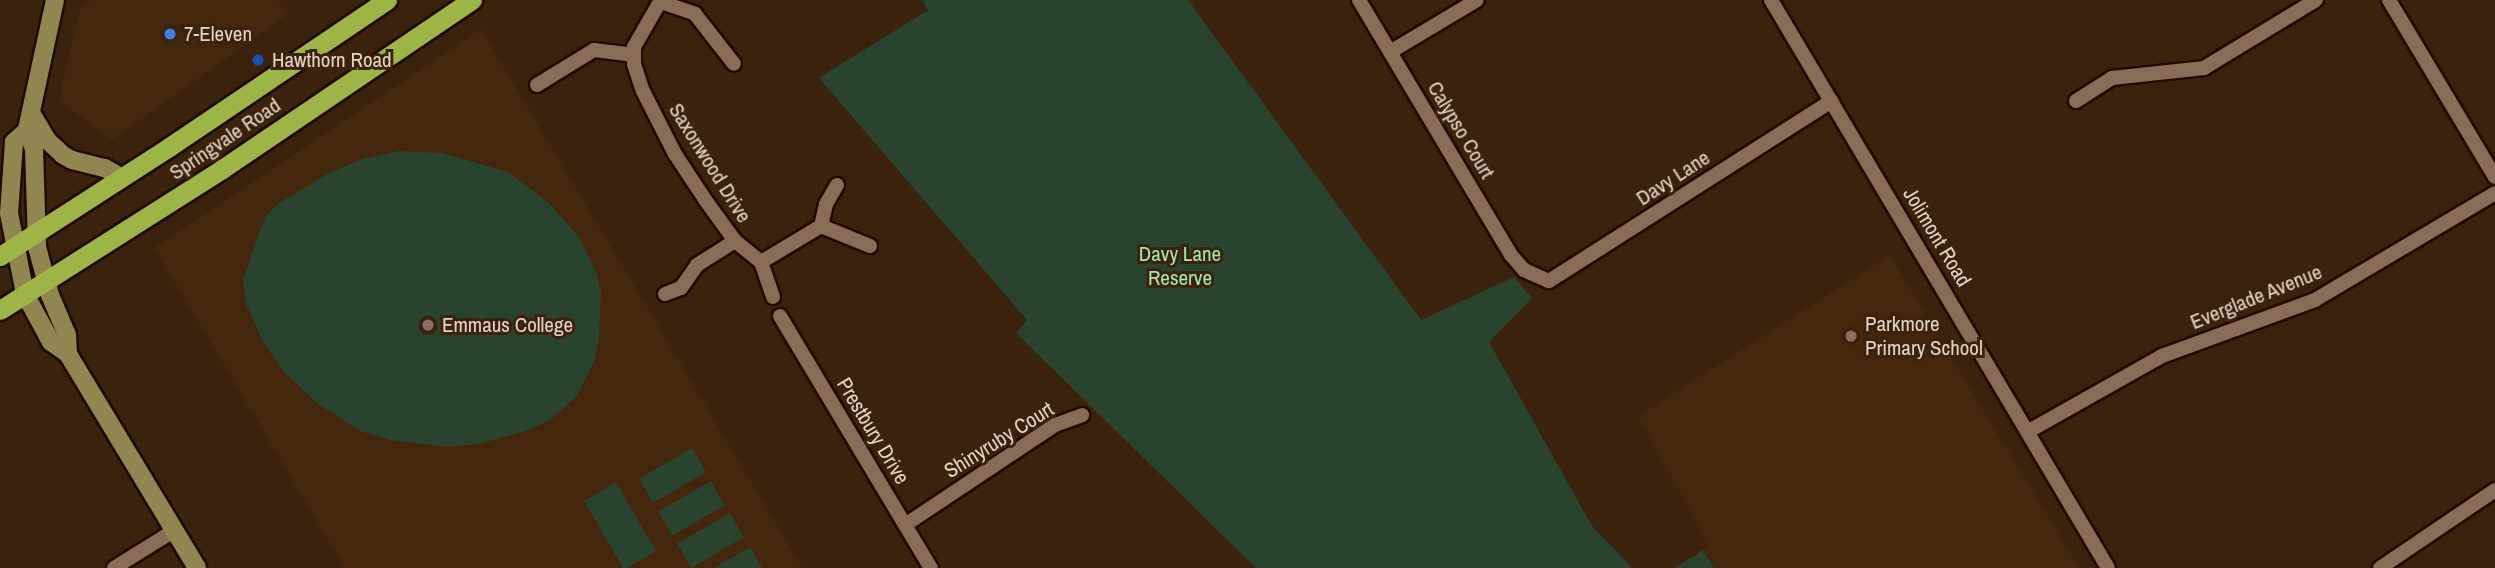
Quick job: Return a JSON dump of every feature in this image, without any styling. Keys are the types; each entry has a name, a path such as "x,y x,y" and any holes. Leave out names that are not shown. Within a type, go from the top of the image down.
{"highway":[{"name":"Springvale Road","path":"7,252 387,0"},
{"name":"Springvale Road","path":"0,310 222,169 472,0"}],"main road":[{"path":"55,0 29,121 34,149 36,233 46,281 67,335 68,354"},
{"path":"29,121 63,155 72,160 105,168 122,178"},
{"path":"29,121 14,142 7,252 51,342 68,354 197,568"}],"street":[{"name":"Calypso Court","path":"1359,0 1511,255 1524,270 1534,275"},
{"path":"1390,51 1477,0"},
{"name":"Jolimont Road","path":"1772,0 2108,568"},
{"path":"2076,101 2112,78 2204,68 2316,0"},
{"path":"2389,0 2495,177"},
{"path":"537,85 594,51 633,55 637,40 661,1 695,14 734,64"},
{"name":"Saxonwood Drive","path":"633,55 643,91 664,136 735,241 761,262"},
{"name":"Davy Lane","path":"1534,275 1549,281 1832,101"},
{"path":"773,297 761,262 821,226 826,204 837,185"},
{"name":"Everglade Avenue","path":"2029,431 2162,356 2315,300 2495,193"},
{"path":"821,226 870,246"},
{"path":"665,294 681,288 697,265 735,241"},
{"name":"Prestbury Drive","path":"780,316 930,568"},
{"name":"Shinyruby Court","path":"905,525 1055,425 1082,415"},
{"path":"2380,568 2495,490"},
{"path":"114,568 174,530"}],"shaded area":[{"path":"91,0 278,0 287,15 112,140 59,101 80,7"},
{"name":"Emmaus College","path":"481,29 803,568 345,568 154,248"},
{"name":"Parkmore Primary School","path":"1890,255 2079,568 1714,568 1703,550 1709,545 1638,416"}],"green space":[{"name":"Davy Lane Reserve","path":"922,0 1188,0 1421,320 1514,277 1532,298 1489,342 1592,526 1632,568 1256,568 1016,333 1027,320 819,78 928,10"},
{"path":"399,151 443,153 508,172 549,203 579,237 597,274 601,293 599,336 595,359 577,396 550,420 529,430 479,444 448,447 390,440 360,431 317,403 284,372 263,342 246,304 243,281 265,217 279,203 329,173 362,159"},
{"path":"692,448 706,472 653,503 639,479"},
{"path":"711,481 725,505 672,536 658,512"},
{"path":"616,482 656,551 627,568 623,568 584,501"},
{"path":"730,513 744,537 691,568 677,544"},
{"path":"750,547 762,568 714,568"},
{"path":"1703,550 1714,568 1674,568"}],"place":[{"name":"7-Eleven","path":"170,34"},
{"name":"Hawthorn Road","path":"258,60"},
{"name":"Emmaus College","path":"428,325"},
{"name":"Parkmore Primary School","path":"1851,336"}]}
